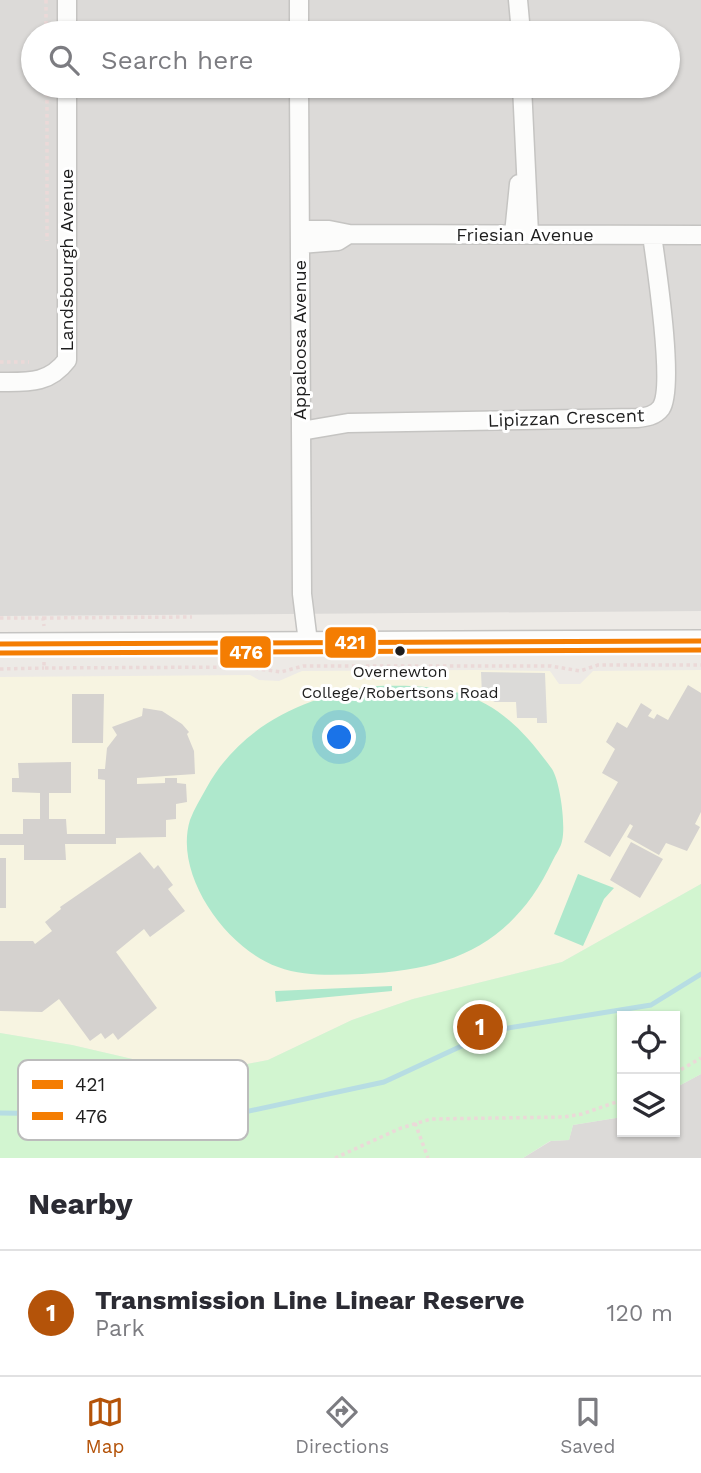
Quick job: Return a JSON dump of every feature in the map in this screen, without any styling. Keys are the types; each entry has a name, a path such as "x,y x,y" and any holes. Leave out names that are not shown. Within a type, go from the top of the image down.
{"street":[{"path":"67,0 67,21"},
{"path":"299,0 299,21"},
{"path":"519,0 520,21"},
{"name":"Landsbourgh Avenue","path":"0,382 45,380 54,375 67,360 67,98"},
{"name":"Appaloosa Avenue","path":"299,98 302,594 295,613 301,642"},
{"path":"522,98 524,167 529,194 522,234"},
{"name":"Friesian Avenue","path":"300,237 330,230 349,234 701,235"},
{"name":"Lipizzan Crescent","path":"301,424 329,417 348,424 647,417 662,406 665,398 661,288 667,270 658,235"},
{"path":"0,644 701,641"}],"path":[{"path":"46,0 46,21"},
{"path":"47,98 47,255"},
{"path":"0,362 37,362"},
{"path":"43,618 192,617"},
{"path":"0,669 44,668"},
{"path":"680,1070 701,1058"},
{"path":"335,1158 415,1123 469,1116 564,1117 617,1102"},
{"path":"415,1123 428,1158"}],"shaded area":[{"path":"0,0 701,0 701,611 0,616"},
{"path":"701,670 701,884 562,962 413,999 352,1020 268,1060 248,1064 248,1060 137,1060 72,1045 0,1033 0,677 250,675 259,680 279,681 302,671 550,671 559,684 580,684 593,671"},
{"path":"481,672 545,673 547,723 537,723 537,718 517,718 516,702 495,702 482,695"},
{"path":"701,1074 701,1158 523,1158 551,1141 569,1140 573,1125 617,1118 617,1137 680,1137 680,1085"}],"green space":[{"path":"377,686 407,686 457,692 497,711 515,726 555,775 563,815 561,843 537,889 519,913 476,947 451,959 424,966 362,974 309,974 278,967 259,958 240,944 208,907 189,864 187,841 190,820 222,765 258,730 302,705 351,690"},
{"path":"578,874 614,888 604,899 583,946 554,934"},
{"path":"701,884 701,1074 680,1085 680,1011 617,1011 617,1118 573,1125 569,1140 550,1141 523,1158 0,1158 0,1033 72,1045 137,1060 18,1060 18,1140 248,1140 248,1064 268,1060 352,1020 413,999 562,962"},
{"path":"392,986 392,991 276,1002 275,991"}],"building":[{"path":"688,685 701,693 701,812 695,824 700,827 687,851 666,843 659,855 627,837 633,826 630,824 610,857 584,842 618,782 602,773 615,749 606,742 617,722 627,728 641,703 652,710 648,716 654,719 657,714 668,720"},
{"path":"72,694 104,694 103,743 72,743"},
{"path":"143,708 162,711 182,724 189,732 187,734 194,751 195,774 137,778 137,784 165,783 165,778 177,778 177,783 186,784 187,802 176,804 176,819 166,820 166,837 116,838 116,844 65,844 66,860 24,860 24,845 0,845 0,834 23,834 23,819 40,819 40,793 12,792 12,778 19,778 18,763 71,762 71,793 49,793 49,819 66,819 67,834 105,834 105,780 98,779 98,769 105,769 107,748 117,735 112,727 142,716"},
{"path":"631,842 663,859 640,898 610,880"},
{"path":"140,852 154,869 158,865 173,885 168,889 185,911 150,937 144,929 116,952 157,1008 118,1040 113,1033 105,1039 101,1033 90,1041 59,999 42,1012 0,1011 0,941 33,941 35,944 52,931 45,922 61,909 60,907"},
{"path":"0,858 6,858 6,908 0,908"}],"waterway":[{"path":"248,1111 384,1082 496,1030 651,1005 701,974"},
{"path":"0,1113 18,1113"}],"transit line":[{"name":"421","path":"0,644 701,641"},
{"name":"476","path":"0,653 701,650"}],"place":[{"name":"Overnewton College/Robertsons Road","path":"400,651"},
{"name":"Transmission Line Linear Reserve","path":"480,1027"}]}
